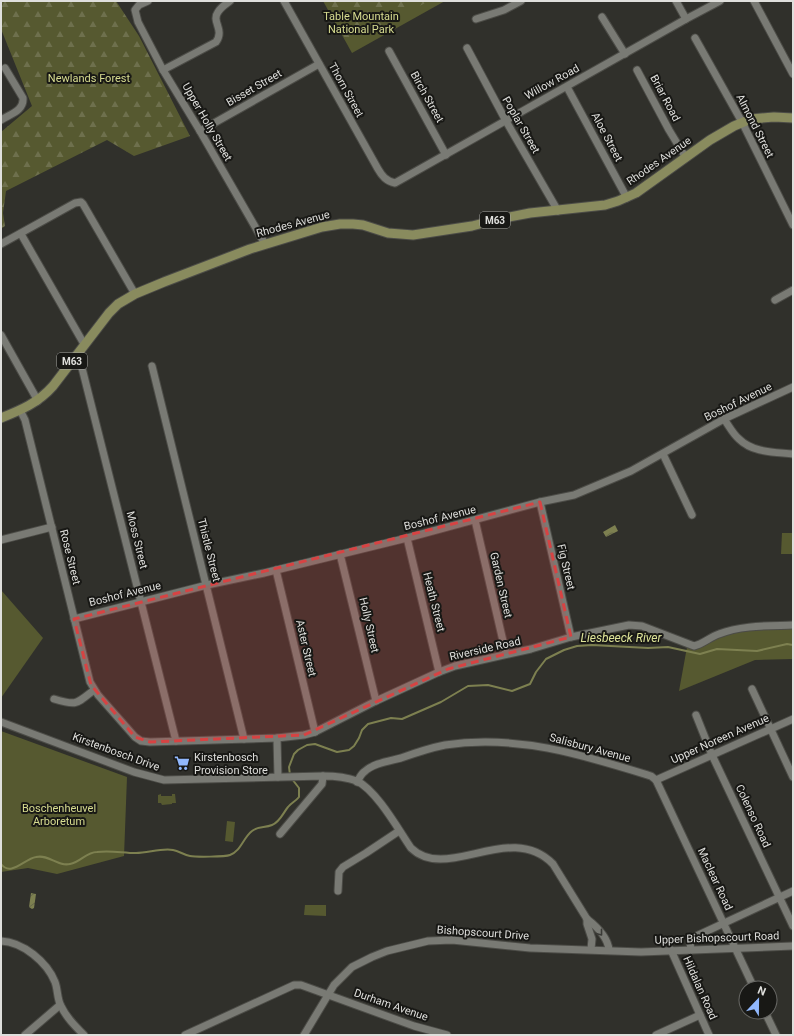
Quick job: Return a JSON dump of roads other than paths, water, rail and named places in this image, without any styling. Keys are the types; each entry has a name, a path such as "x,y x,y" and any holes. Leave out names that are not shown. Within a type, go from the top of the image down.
{"main road":[{"name":"Rhodes Avenue","path":"1,418 38,401 52,386 112,310 135,294 221,259 305,232 340,224 363,226 388,233 413,235 472,226 530,213 605,205 627,198 636,193 710,140 742,122 761,118 793,118"}],"street":[{"name":"Upper Holly Street","path":"148,1 139,5 135,10 138,22 163,70 265,244"},
{"path":"163,70 216,42 220,33 216,13 230,1"},
{"name":"Thorn Street","path":"284,1 382,177 395,183"},
{"path":"476,19 504,10 521,1"},
{"path":"676,1 686,19"},
{"name":"Willow Road","path":"395,183 720,1"},
{"path":"754,1 793,74"},
{"path":"602,17 625,54"},
{"name":"Almond Street","path":"695,38 742,122 793,225"},
{"name":"Poplar Street","path":"467,48 506,121 558,211"},
{"name":"Birch Street","path":"389,50 446,155"},
{"name":"Bisset Street","path":"200,131 319,64"},
{"path":"1,120 21,107 23,101 23,98 5,68"},
{"name":"Briar Road","path":"637,70 669,130 686,158"},
{"name":"Aloe Street","path":"567,87 627,198"},
{"path":"1,244 77,202 83,204 135,294"},
{"path":"21,234 84,344"},
{"path":"775,300 793,290"},
{"path":"1,336 38,401"},
{"name":"Thistle Street","path":"152,366 244,739"},
{"name":"Moss Street","path":"82,368 176,742"},
{"name":"Boshof Avenue","path":"74,619 207,585 407,538 579,493 631,472 724,419 793,387"},
{"name":"Rose Street","path":"20,410 25,420 89,680 94,690 139,740"},
{"path":"724,419 738,439 751,448 793,454"},
{"path":"662,454 692,515"},
{"name":"Fig Street","path":"540,502 571,637"},
{"name":"Garden Street","path":"475,520 506,654"},
{"path":"1,540 52,527"},
{"name":"Heath Street","path":"407,538 440,672"},
{"name":"Holly Street","path":"340,554 376,701"},
{"name":"Aster Street","path":"276,570 315,732"},
{"name":"Riverside Road","path":"139,740 150,742 176,742 298,736 315,732 376,701 456,666 531,649 571,637 636,624 694,646 718,634 747,627 793,625"},
{"path":"54,698 70,704 76,703 94,690"},
{"path":"752,690 793,777"},
{"name":"Colenso Road","path":"696,715 712,755 793,926"},
{"name":"Upper Noreen Avenue","path":"656,780 793,718"},
{"name":"Kirstenbosch Drive","path":"1,722 134,772 164,780 324,776 342,777 357,782 373,794 399,831 418,854 427,858 451,858 511,847 526,848 540,853 553,864 587,919 608,943 609,950"},
{"path":"277,738 281,777"},
{"name":"Salisbury Avenue","path":"357,782 364,772 375,766 445,746 478,743 514,743 574,753 651,776 656,780"},
{"path":"280,834 322,784 324,776"},
{"name":"Maclear Road","path":"656,780 750,980"},
{"path":"338,891 339,872 343,867 366,854 399,831"},
{"path":"691,950 690,942 692,938 793,891"},
{"name":"Kirstenbosch Drive","path":"587,919 587,924 592,939 592,949"},
{"name":"Bishopscourt Drive","path":"304,1035 334,985 344,975 362,962 387,951 428,941 452,940 530,948 592,949 641,952"},
{"path":"1,941 14,943 26,950 49,970 55,983 60,1005 71,1021 84,1035"},
{"name":"Upper Bishopscourt Road","path":"641,952 793,946"},
{"name":"Hildalan Road","path":"671,950 709,1035"},
{"path":"185,1035 294,985 301,985 328,995"},
{"name":"Durham Avenue","path":"328,995 414,1026 447,1035"},
{"path":"25,1035 60,1005"},
{"path":"656,1035 700,1015"},
{"path":"769,1020 776,1035"}],"water":[{"path":"615,525 618,531 606,537 603,532"},
{"path":"31,893 36,894 34,908 32,909 29,907"}],"waterway":[{"name":"Liesbeeck River","path":"290,775 289,767 294,754 307,745 315,744 337,752 349,750 354,746 362,730 368,724 391,718 402,719 441,702 468,686 488,685 512,691 530,684 536,672 546,659 564,650 577,646 592,645 648,648 668,647 700,654 717,649 757,651 787,644 793,645"},
{"name":"Liesbeeck River","path":"1,864 5,868 9,869 36,857 45,857 61,864 70,864 93,852 102,851 136,853 168,850 193,856 227,856 237,851 252,831 277,822 289,806 299,797 299,788 292,779"}],"place":[{"name":"Kirstenbosch Provision Store","path":"182,763"}],"park label":[{"name":"Table Mountain National Park","path":"361,22"},
{"name":"Newlands Forest","path":"89,78"},
{"name":"Boschenheuvel Arboretum","path":"59,814"}]}
